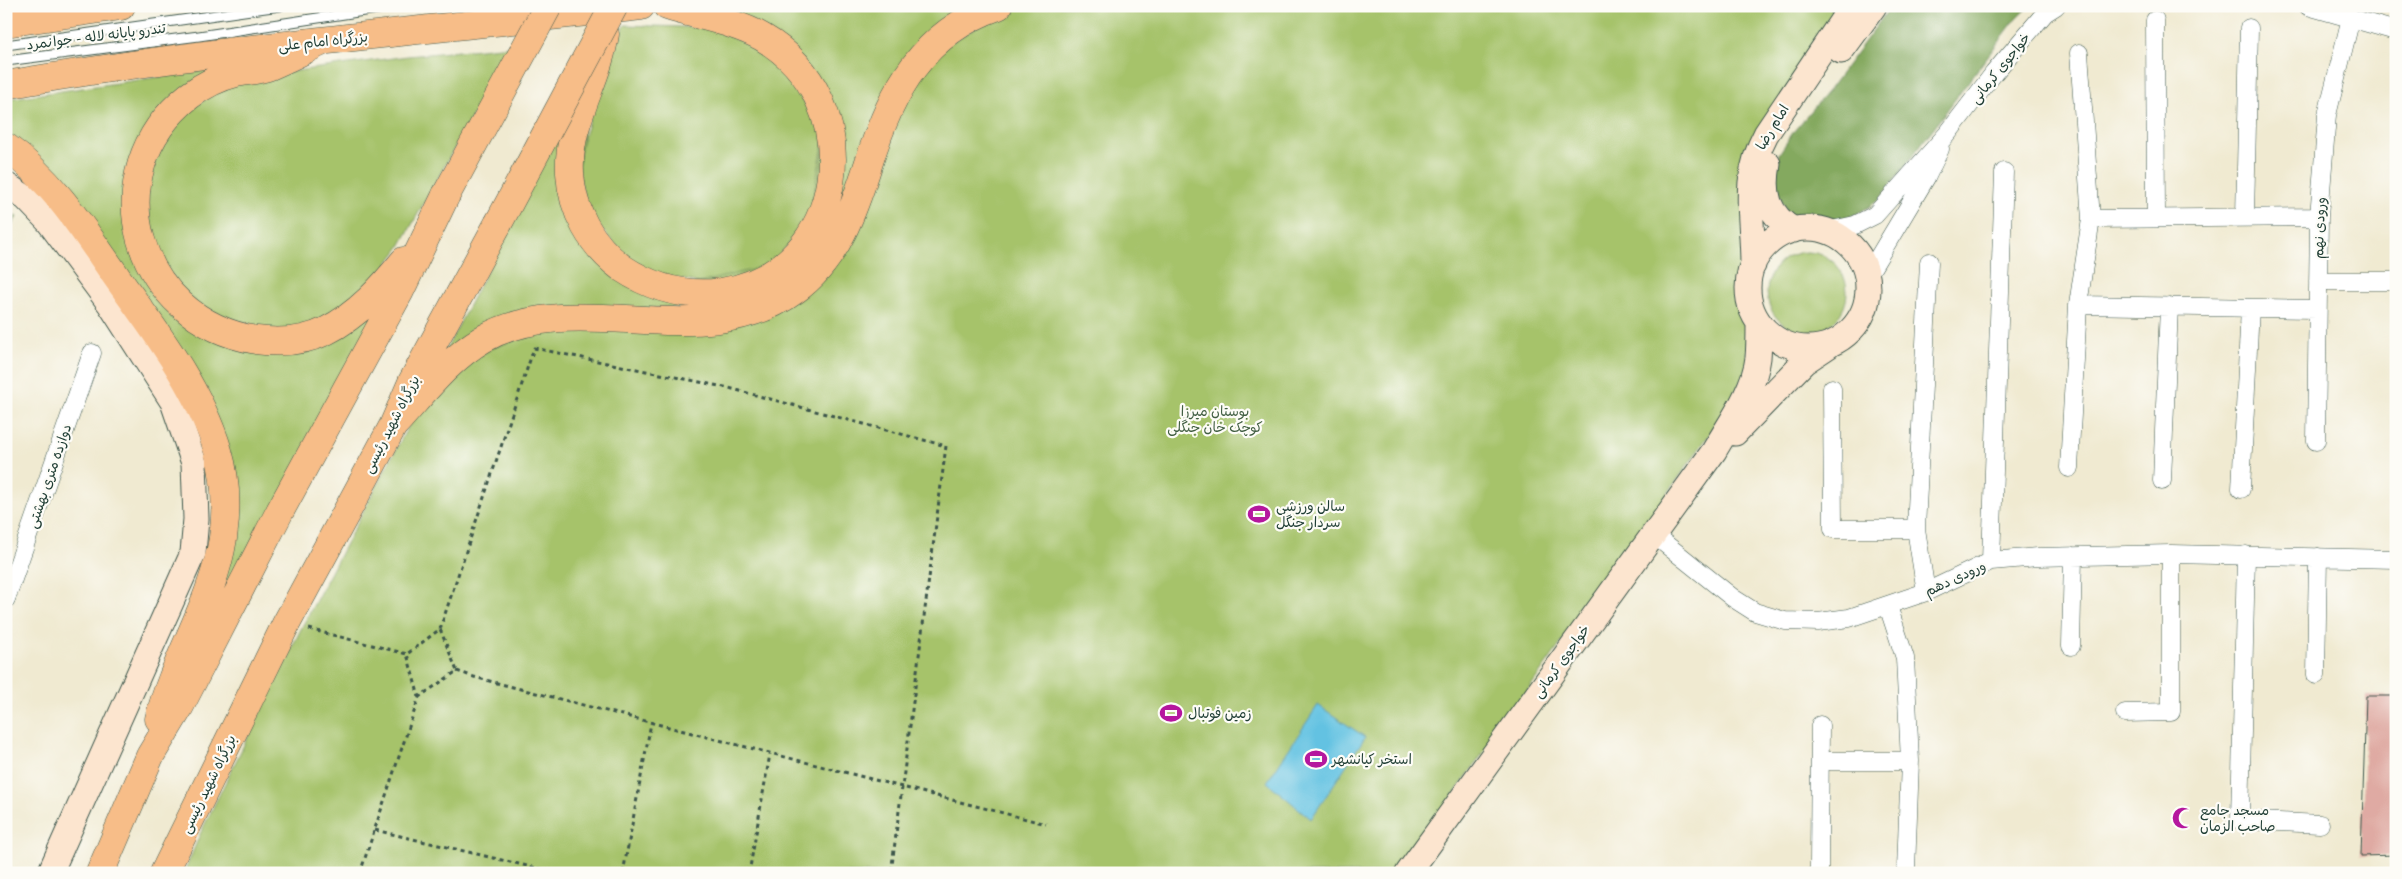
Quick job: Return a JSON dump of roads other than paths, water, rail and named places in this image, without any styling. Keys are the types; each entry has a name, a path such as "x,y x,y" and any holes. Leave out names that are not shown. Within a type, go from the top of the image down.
{"highway":[{"path":"6,23 121,6"},
{"path":"100,873 150,756 179,708 280,511 400,291 423,239 446,195 548,6"},
{"name":"بزرگراه امام علی","path":"6,85 261,47 641,6"},
{"path":"611,13 604,46 577,117 571,144 570,172 580,217 592,238 604,252 634,276 662,288 682,293 697,294 730,290 755,284 768,276 801,248 814,228 832,181 833,159 826,118 812,87 787,57 761,37 735,26 667,6"},
{"path":"393,426 452,361 484,339 504,330 566,318 680,322 711,320 758,310 796,290 824,260 854,208 880,130 902,83 934,42 970,18 998,6"},
{"name":"بزرگراه شهید رئیسی","path":"164,873 286,624 393,426 412,382 611,13"},
{"path":"321,42 269,66 236,73 212,82 190,96 160,127 145,153 136,194 138,234 156,275 170,296 184,308 216,327 246,338 275,342 292,341 325,332 347,319 382,287 423,239"},
{"path":"6,148 38,174 89,236 154,330 189,386 208,422 218,452 224,482 223,537 208,591 165,697 150,756"}],"main road":[{"name":"امام رضا","path":"1754,265 1749,191 1755,157 1770,127 1852,6"},
{"name":"امام رضا","path":"1794,230 1779,220 1769,205 1765,185 1768,163 1783,133 1874,6"},
{"path":"6,185 26,198 49,222 110,304 173,402 194,463 196,519 193,553 50,873"},
{"path":"1714,451 1804,362 1828,345 1842,338 1854,327 1863,314 1867,298 1866,278 1864,265 1855,251 1842,239 1827,231 1812,228 1794,230 1781,235 1767,244 1754,265 1748,290 1751,307 1759,323 1783,343 1797,348 1813,348 1828,345"},
{"path":"1714,451 1747,393 1754,376 1758,359 1759,323"},
{"name":"خواجوی کرمانی","path":"1408,873 1714,451"}],"street":[{"name":"خواجوی کرمانی","path":"1948,133 1994,73 2045,13 2056,6"},
{"path":"2308,6 2396,31"},
{"name":"ورودی نهم","path":"2316,441 2319,217 2328,115 2351,18"},
{"path":"2155,20 2156,218"},
{"path":"2244,217 2249,28"},
{"path":"2069,468 2078,305 2090,218 2079,53"},
{"path":"1827,231 1855,225 1875,214 1948,133"},
{"path":"1866,278 1926,176 1948,133"},
{"path":"1991,561 2004,172"},
{"path":"2090,218 2319,217"},
{"path":"1926,592 1916,529 1929,262"},
{"path":"2318,281 2396,281"},
{"path":"2078,305 2317,309"},
{"path":"2162,481 2169,306"},
{"path":"2241,489 2250,308"},
{"name":"دوازده متری بهشتی","path":"6,598 92,353"},
{"path":"1832,388 1833,529 1916,529"},
{"name":"ورودی دهم","path":"1652,534 1733,598 1755,612 1785,621 1818,622 1849,618 1926,592 1991,561 2073,556 2171,554 2396,559"},
{"path":"2125,713 2171,712 2171,554"},
{"path":"2246,555 2240,820 2320,824"},
{"path":"2071,646 2073,556"},
{"path":"2316,675 2318,557"},
{"path":"1888,606 1905,658 1910,761 1906,870"},
{"path":"1819,870 1820,725"},
{"path":"1820,761 1910,761"}],"lane":[{"path":"6,45 280,6"},
{"name":"تندرو پایانه لاله - جوانمرد","path":"6,61 199,36 397,6"}],"water":[{"name":"استخر کیانشهر","path":"1318,705 1365,737 1311,819 1267,782"}],"place":[{"name":"سالن ورزشی سردار جنگل","path":"1259,514"},
{"name":"زمین فوتبال","path":"1171,713"},
{"name":"استخر کیانشهر","path":"1316,759"},
{"name":"مسجد جامع صاحب الزمان","path":"2183,818"}],"park label":[{"name":"بوستان میرزا کوچک خان جنگلی","path":"1215,420"}]}
